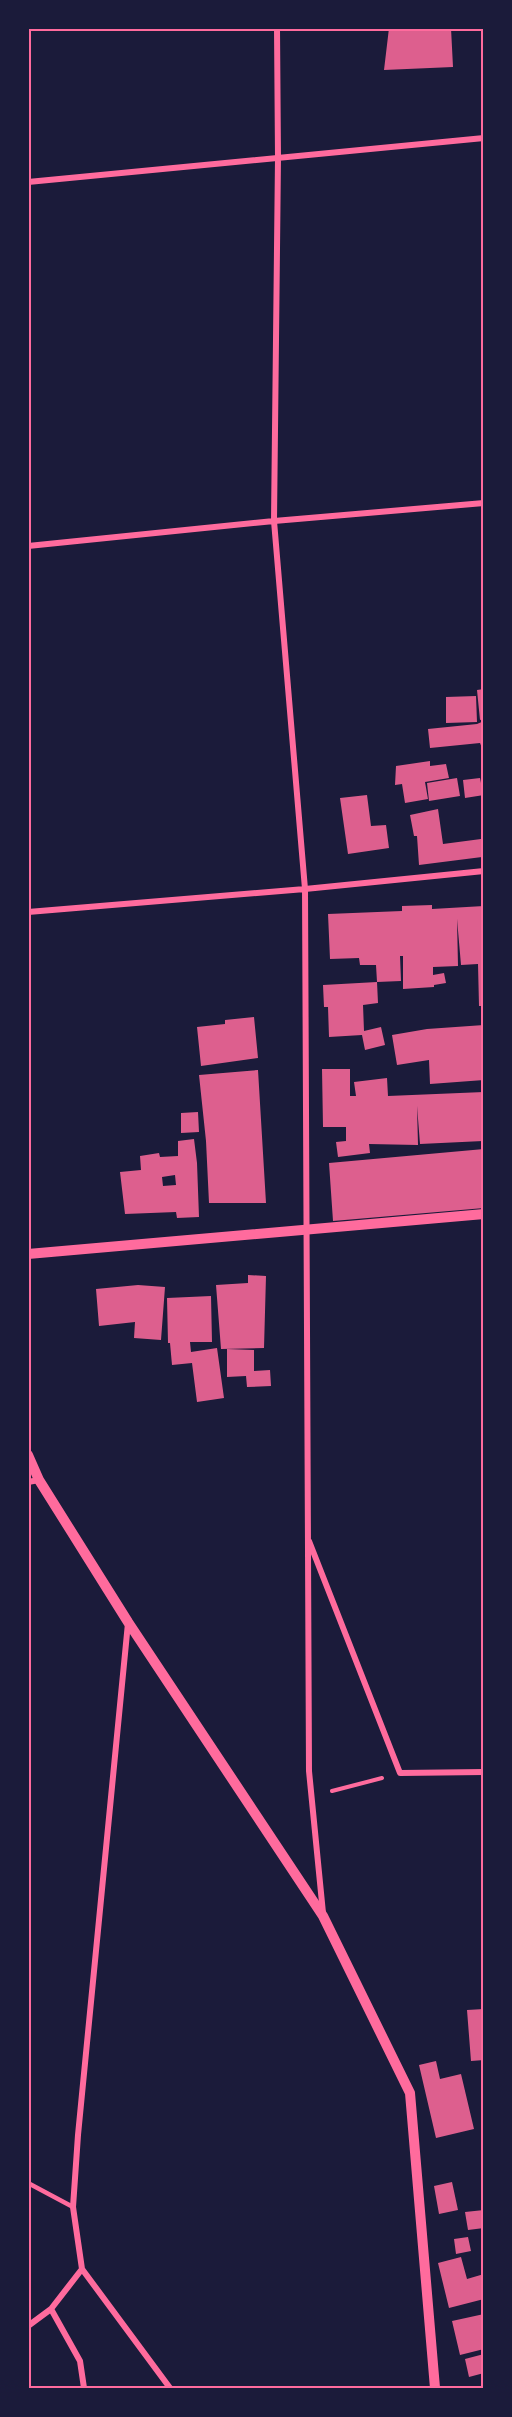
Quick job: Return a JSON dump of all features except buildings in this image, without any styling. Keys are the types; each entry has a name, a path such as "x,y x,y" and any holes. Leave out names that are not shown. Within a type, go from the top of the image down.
{"street":[{"path":"277,28 274,521 306,889 309,1771 323,1916"},
{"path":"28,182 483,138"},
{"path":"28,546 483,503"},
{"path":"28,912 306,889 483,871"},
{"path":"28,1254 483,1214"},
{"path":"28,1455 34,1481 323,1916 410,2093 435,2388"},
{"path":"308,1537 400,1773 483,1772"},
{"path":"128,1622 73,2207 82,2269 170,2388"},
{"path":"28,2326 51,2309 82,2269"},
{"path":"51,2309 80,2361 84,2388"}],"lane":[{"path":"28,2183 73,2207"}],"path":[{"path":"311,1797 400,1773"}]}
